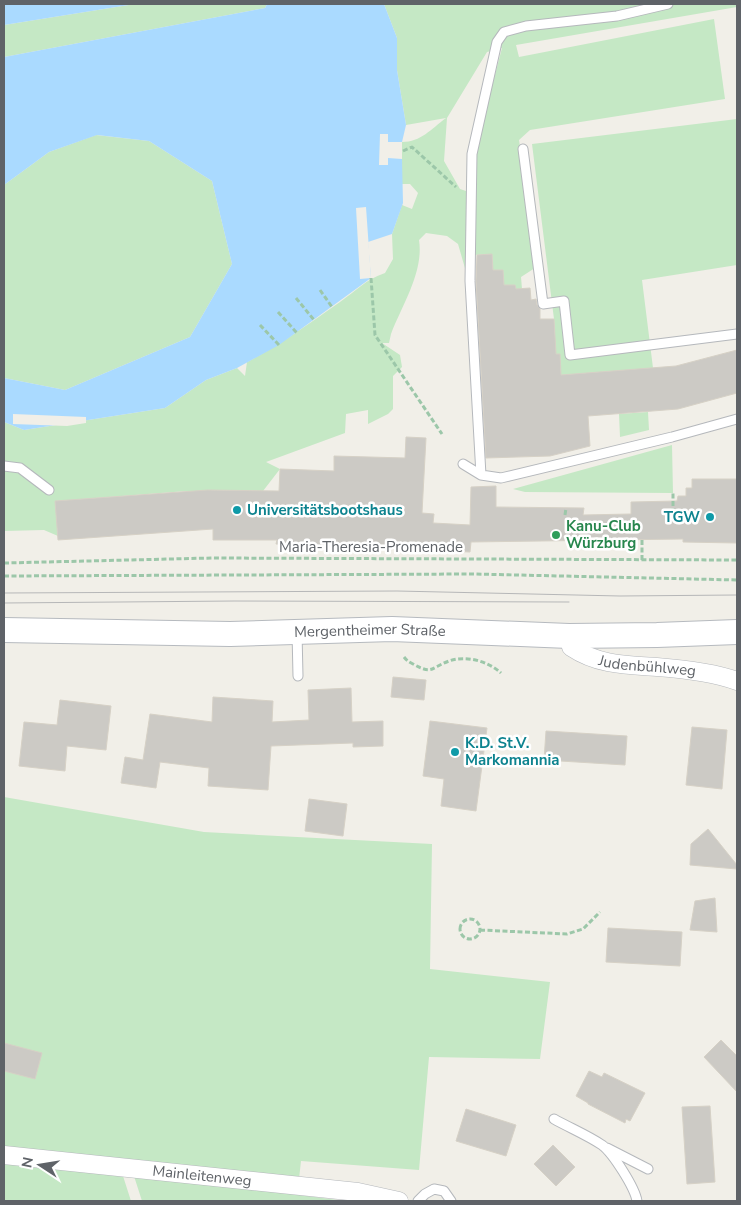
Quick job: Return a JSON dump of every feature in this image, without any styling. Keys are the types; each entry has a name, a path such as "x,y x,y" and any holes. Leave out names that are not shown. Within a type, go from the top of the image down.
{"main road":[{"name":"Mergentheimer Straße","path":"4,630 230,634 392,629 569,636 737,632"}],"street":[{"name":"Judenbühlweg","path":"569,636 570,647 592,659 612,664 678,669 726,677 737,681"},
{"name":"Mainleitenweg","path":"4,1155 358,1192 389,1200"}],"lane":[{"path":"481,475 470,281 472,154 497,42 504,32 526,26 617,16 668,4"},
{"path":"523,149 543,304 564,301 570,355 737,334"},
{"path":"463,464 481,475 501,478 672,437 737,419"},
{"path":"4,466 20,468 48,490"},
{"path":"296,632 298,676"},
{"path":"554,1119 648,1169"},
{"path":"604,1146 621,1168 636,1194 637,1201"},
{"path":"418,1201 434,1189 444,1191 451,1201"}],"path":[{"path":"402,151 412,147 471,201"},
{"path":"371,278 375,335 442,434"},
{"path":"320,290 332,307"},
{"path":"296,298 314,320"},
{"path":"278,312 297,332"},
{"path":"260,325 279,346"},
{"path":"664,512 673,512 673,493"},
{"path":"565,515 566,508"},
{"path":"642,540 642,560"},
{"name":"Maria-Theresia-Promenade","path":"4,563 212,558 737,560"},
{"name":"Maria-Theresia-Promenade","path":"4,576 473,574 737,580"},
{"path":"404,657 424,670 430,670 448,662 461,659 484,662 501,673"},
{"path":"480,930 567,934 583,929 600,912"},
{"path":"471,920 477,923 480,930 479,935 472,939 465,937 461,931 464,922 471,920"}],"green space":[{"path":"135,4 267,4 265,8 4,57 4,25"},
{"path":"384,4 737,4 737,7 516,45 519,57 714,19 725,99 530,130 519,140 538,266 521,277 522,289 517,304 515,285 504,285 503,270 493,270 492,254 474,255 476,219 471,220 469,282 458,244 447,236 426,233 419,240 420,252 415,276 389,343 382,343 400,355 402,367 393,376 393,409 388,414 368,424 368,410 346,414 345,433 266,462 280,469 263,491 211,490 213,529 187,491 56,501 58,536 44,530 4,531 4,422 24,430 165,408 206,380 237,368 245,376 247,362 295,333 366,282 385,273 393,259 392,234 402,205 412,209 418,193 410,184 402,184 402,142 415,140 446,118 406,125 397,70 397,38","holes":["502,48 474,155 472,193 460,189 444,161 447,118 487,52"]},
{"path":"737,119 737,265 642,280 653,368 561,375 560,354 550,355 550,338 555,338 554,319 532,144"},
{"path":"96,135 149,141 212,181 232,264 190,337 65,390 4,378 4,185 49,152"},
{"path":"648,412 649,430 620,437 619,414"},
{"path":"672,445 673,493 525,492 513,489"},
{"path":"4,797 204,832 432,844 430,969 550,982 540,1059 429,1057 419,1170 301,1161 299,1179 4,1147"},
{"path":"4,1163 123,1176 131,1201 4,1201"},
{"path":"133,1173 345,1201 142,1201"}],"water":[{"path":"4,4 135,4 4,25"},
{"path":"267,4 384,4 397,38 397,70 406,125 402,142 388,142 388,134 380,134 379,165 388,165 388,158 402,159 403,203 392,234 368,242 371,278 279,345 237,368 206,380 165,408 24,430 4,422 4,378 65,390 190,337 232,264 212,181 149,141 97,135 49,152 4,185 4,57 265,8"}],"pier":[{"path":"366,207 371,278 360,279 356,208"},
{"path":"13,414 86,417 86,423 67,426 13,424"}],"building":[{"path":"492,254 493,270 503,270 504,285 515,285 516,289 530,288 531,300 536,299 540,309 540,319 554,319 556,354 560,354 561,375 676,366 737,350 737,393 678,409 588,416 590,446 550,456 486,458 476,281 477,255"},
{"path":"406,437 426,438 422,513 434,514 433,523 470,525 471,487 496,486 496,507 584,508 583,515 631,514 631,502 677,501 678,496 686,496 686,488 692,488 692,479 737,479 737,543 683,542 683,539 471,542 470,552 276,544 277,540 213,540 213,529 58,540 55,501 208,490 279,491 280,469 334,471 334,456 405,458"},
{"path":"393,677 426,680 424,700 391,697"},
{"path":"351,688 352,722 383,721 383,746 353,747 353,743 271,746 268,790 208,786 209,768 160,762 156,788 121,783 125,757 143,760 150,714 212,722 213,697 273,701 272,722 309,720 308,690"},
{"path":"60,700 111,706 106,750 67,746 65,771 19,766 24,722 57,725"},
{"name":"K.D. St.V. Markomannia","path":"430,721 487,728 476,811 441,806 444,779 423,776"},
{"path":"692,727 727,730 722,789 686,785"},
{"path":"546,731 627,736 625,765 544,760"},
{"path":"309,799 347,804 343,836 305,831"},
{"path":"708,829 737,865 737,869 690,865 691,844"},
{"path":"715,898 717,932 690,930 695,901"},
{"path":"608,928 682,932 680,966 606,962"},
{"path":"721,1040 737,1056 737,1092 704,1057"},
{"path":"4,1043 42,1053 35,1079 4,1071"},
{"path":"589,1071 602,1077 604,1073 645,1093 630,1121 626,1119 625,1123 576,1096"},
{"path":"710,1106 715,1182 687,1184 682,1107"},
{"path":"466,1109 516,1125 506,1156 456,1141"},
{"path":"553,1145 575,1167 556,1186 534,1164"}],"tram line":[{"path":"4,593 397,591 620,596 737,595"},
{"path":"4,603 234,601 569,602"}],"place":[{"name":"Universitätsbootshaus","path":"237,510"},
{"name":"TGW","path":"710,517"},
{"name":"Kanu-Club Würzburg","path":"556,535"},
{"name":"K.D. St.V. Markomannia","path":"455,752"}]}
